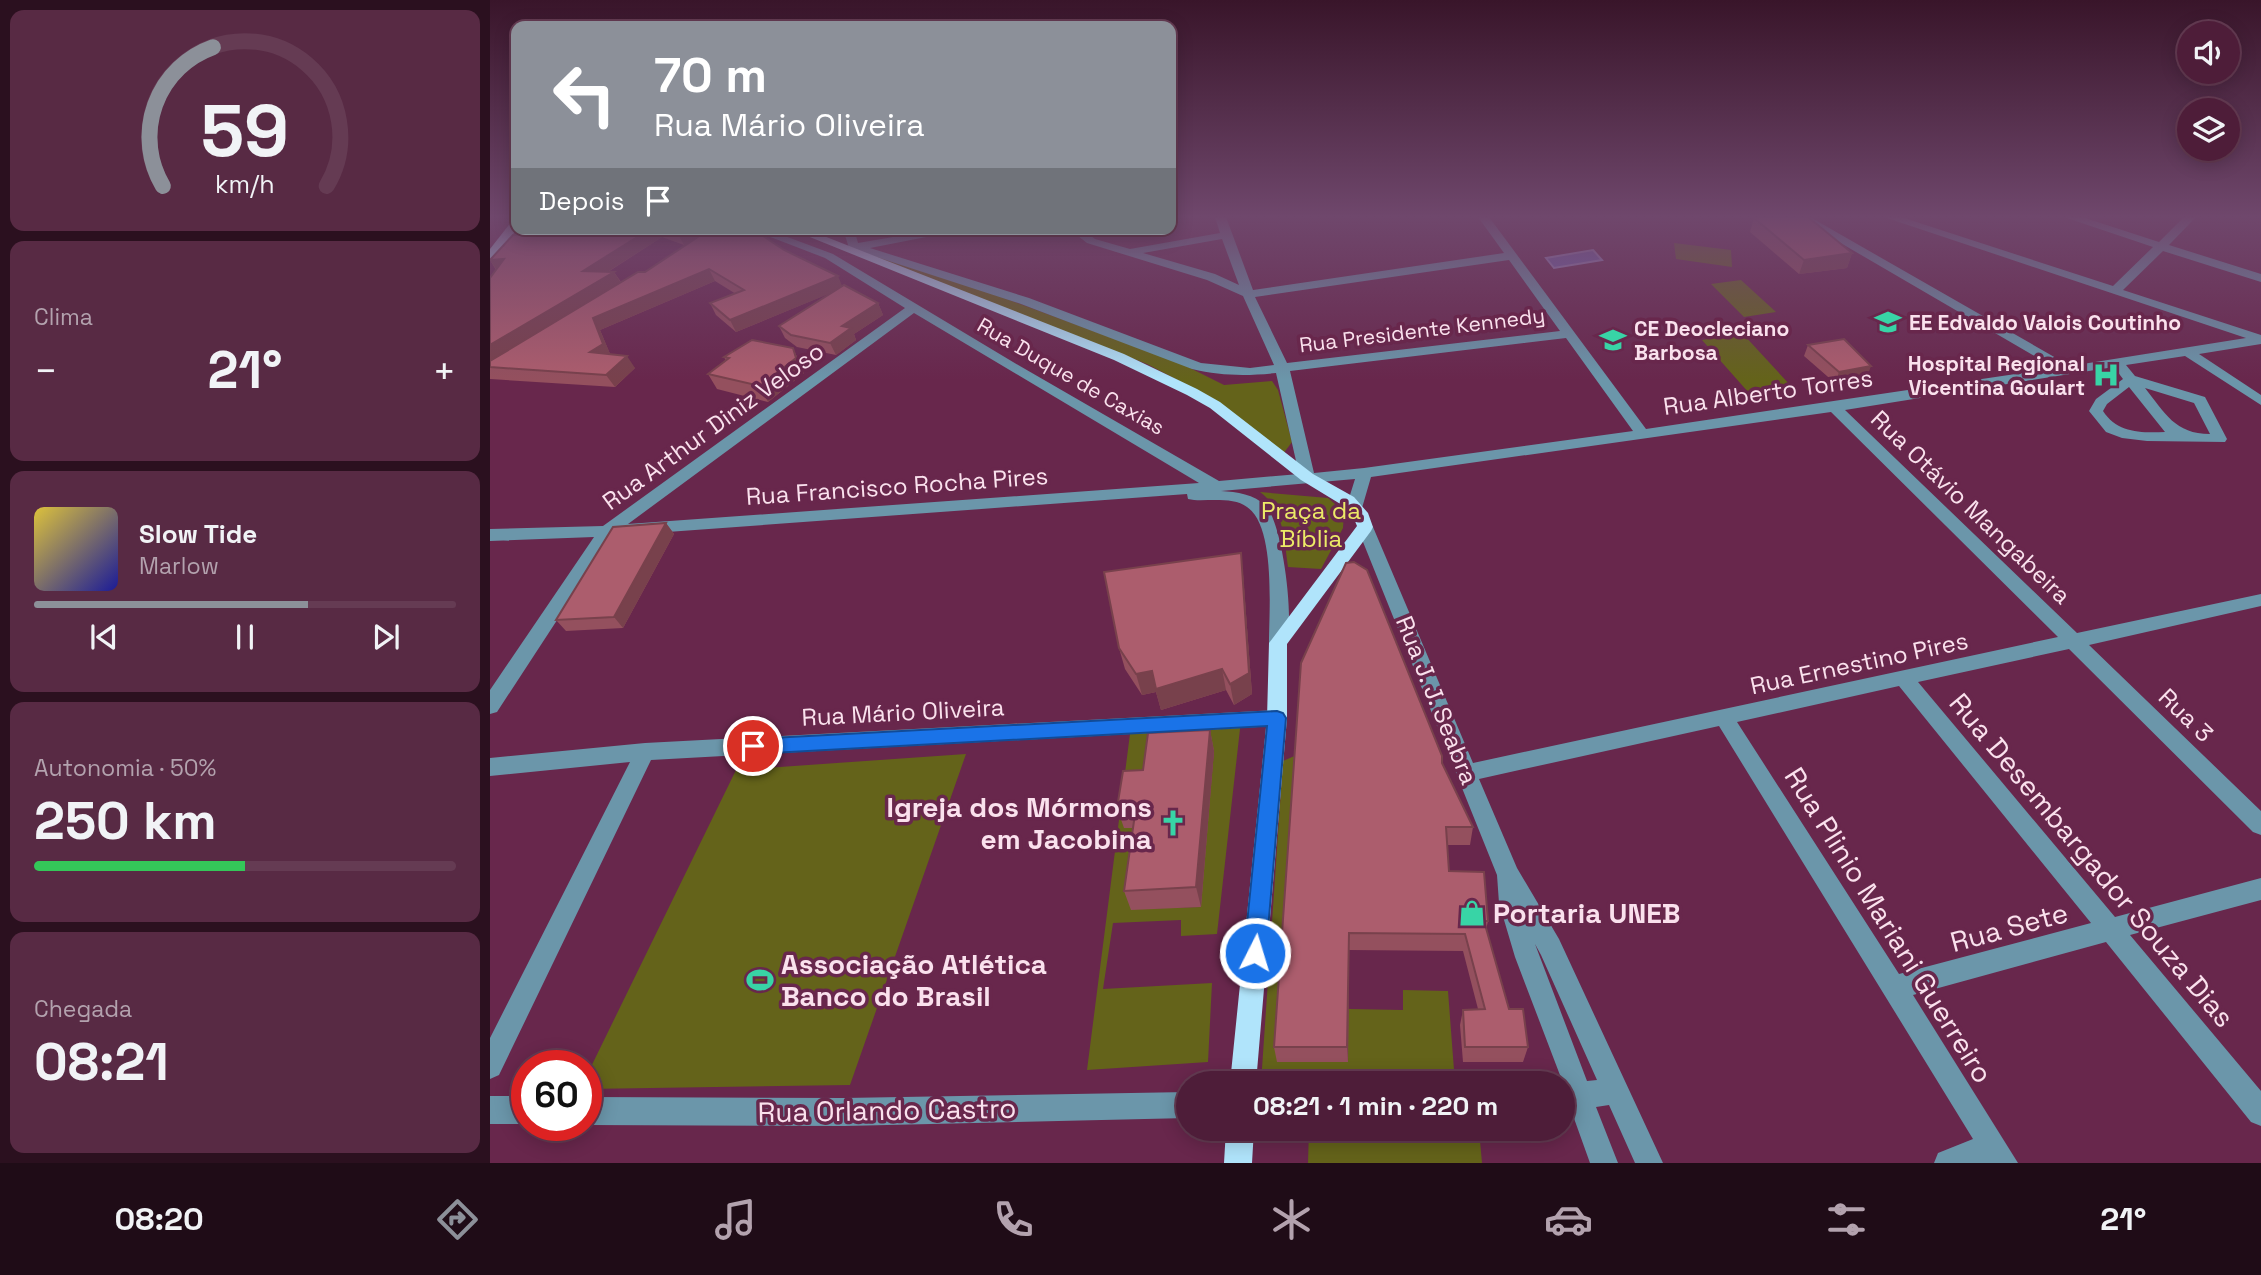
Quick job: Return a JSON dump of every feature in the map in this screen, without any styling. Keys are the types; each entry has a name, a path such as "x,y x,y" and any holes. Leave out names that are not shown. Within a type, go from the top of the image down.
{"main road":[{"name":"Rua Duque de Caxias","path":"908,271 1119,357 1192,392 1215,405 1302,473 1354,508"},
{"path":"1244,1071 1277,718 1278,643 1365,527 1354,508"},
{"path":"1238,1163 1239,1141"}],"street":[{"name":"Rua Duque de Caxias","path":"854,271 1215,485"},
{"name":"Rua Duque de Caxias","path":"928,271 1025,301 1197,366 1231,372 1282,368"},
{"path":"1193,271 1248,294 1405,271"},
{"path":"1240,271 1282,368 1302,473"},
{"path":"1521,271 1642,433"},
{"path":"1894,271 2066,369"},
{"path":"2054,271 2261,340"},
{"path":"2115,291 2136,271"},
{"path":"2240,271 2261,278"},
{"name":"Rua Arthur Diniz Veloso","path":"490,706 607,531 914,307"},
{"name":"Rua Presidente Kennedy","path":"1282,368 1568,334"},
{"name":"Rua Alberto Torres","path":"1364,473 1834,407 2261,340"},
{"path":"2186,351 2261,401"},
{"path":"2116,361 2171,430 2195,439 2220,439 2200,400 2131,379"},
{"path":"2131,379 2101,402 2096,411 2098,416 2110,427 2132,437 2183,436"},
{"name":"Rua Otávio Mangabeira","path":"1834,407 2073,641"},
{"name":"Rua Francisco Rocha Pires","path":"490,535 607,531 1149,492 1302,473 1364,473"},
{"path":"1354,508 1364,473"},
{"path":"1149,492 1231,498 1250,501 1261,508 1269,527 1277,575 1278,643"},
{"name":"Rua J. J. Seabra","path":"1365,527 1508,874 1550,947 1649,1163"},
{"path":"1334,568 1361,575 1396,597"},
{"name":"Rua Ernestino Pires","path":"1466,773 2261,600"},
{"name":"Rua 3","path":"2073,641 2261,825"},
{"name":"Rua Desembargador Souza Dias","path":"1903,678 2261,1112"},
{"name":"Rua Mário Oliveira","path":"490,767 645,752 1277,718"},
{"name":"Rua Plinio Mariani Guerreiro","path":"1724,718 1998,1154"},
{"path":"490,1066 645,752"},
{"name":"Rua J. J. Seabra","path":"1508,874 1517,927 1562,1071"},
{"name":"Rua Sete","path":"1893,988 2261,890"},
{"path":"1575,1096 1617,1091"},
{"name":"Rua Orlando Castro","path":"602,1111 844,1112 1176,1105"},
{"name":"Rua J. J. Seabra","path":"1575,1107 1604,1163"},
{"path":"490,1110 511,1111"},
{"path":"1948,1163 1998,1154"}],"green space":[{"path":"910,271 931,271 1180,363 1224,385 1272,381 1278,390 1292,442 1283,454 1214,399 1147,364"},
{"path":"1741,280 1776,312 1744,317 1711,284"},
{"path":"1743,334 1791,386 1749,393 1702,340"},
{"name":"Praça da Bíblia","path":"1260,492 1328,498 1344,512 1343,528 1321,569 1288,567 1284,535 1278,516 1268,499"},
{"path":"1241,720 1217,934 1181,936 1181,920 1113,923 1103,989 1212,983 1208,1062 1087,1070 1131,726 1178,723 1181,741 1142,827 1131,909 1200,907 1214,752 1193,740 1197,722"},
{"name":"Associação Atlética Banco do Brasil","path":"966,754 850,1085 602,1089 602,1050 599,1050 736,770"},
{"path":"1299,754 1297,761 1349,1009 1403,1010 1403,990 1448,991 1454,1071 1262,1071 1283,761"},
{"path":"1309,1141 1480,1141 1482,1163 1308,1163"}],"building":[{"path":"495,271 614,272 490,345 490,278"},
{"path":"704,271 593,318 603,344 590,352 627,356 606,375 490,367 490,361 638,272"},
{"path":"713,271 828,271 838,276 730,320 710,303 744,290"},
{"path":"844,285 878,303 842,326 851,328 830,343 791,335 779,326"},
{"path":"1844,339 1871,366 1839,372 1808,345"},
{"path":"752,340 793,348 796,358 760,386 708,374 729,358 724,357"},
{"path":"666,523 614,617 556,620 613,527"},
{"path":"1241,553 1249,673 1230,684 1222,669 1156,689 1152,671 1136,674 1119,648 1104,572"},
{"path":"1354,562 1367,570 1442,756 1442,763 1473,827 1446,827 1449,871 1484,872 1488,921 1484,921 1509,1009 1523,1009 1528,1047 1465,1047 1463,1010 1485,1009 1465,934 1349,933 1347,1047 1274,1047 1301,663 1346,563"},
{"path":"1210,730 1196,887 1124,891 1136,807 1117,808 1123,771 1143,770 1148,733"}],"place":[{"name":"EE Edvaldo Valois Coutinho","path":"1888,322"},
{"name":"CE Deocleciano Barbosa","path":"1613,340"},
{"name":"Hospital Regional Vicentina Goulart","path":"2106,375"},
{"name":"Igreja dos Mórmons em Jacobina","path":"1173,823"},
{"name":"Portaria UNEB","path":"1472,913"},
{"name":"Associação Atlética Banco do Brasil","path":"760,980"}],"route":[{"path":"753,746 1277,718 1255,953"}]}
